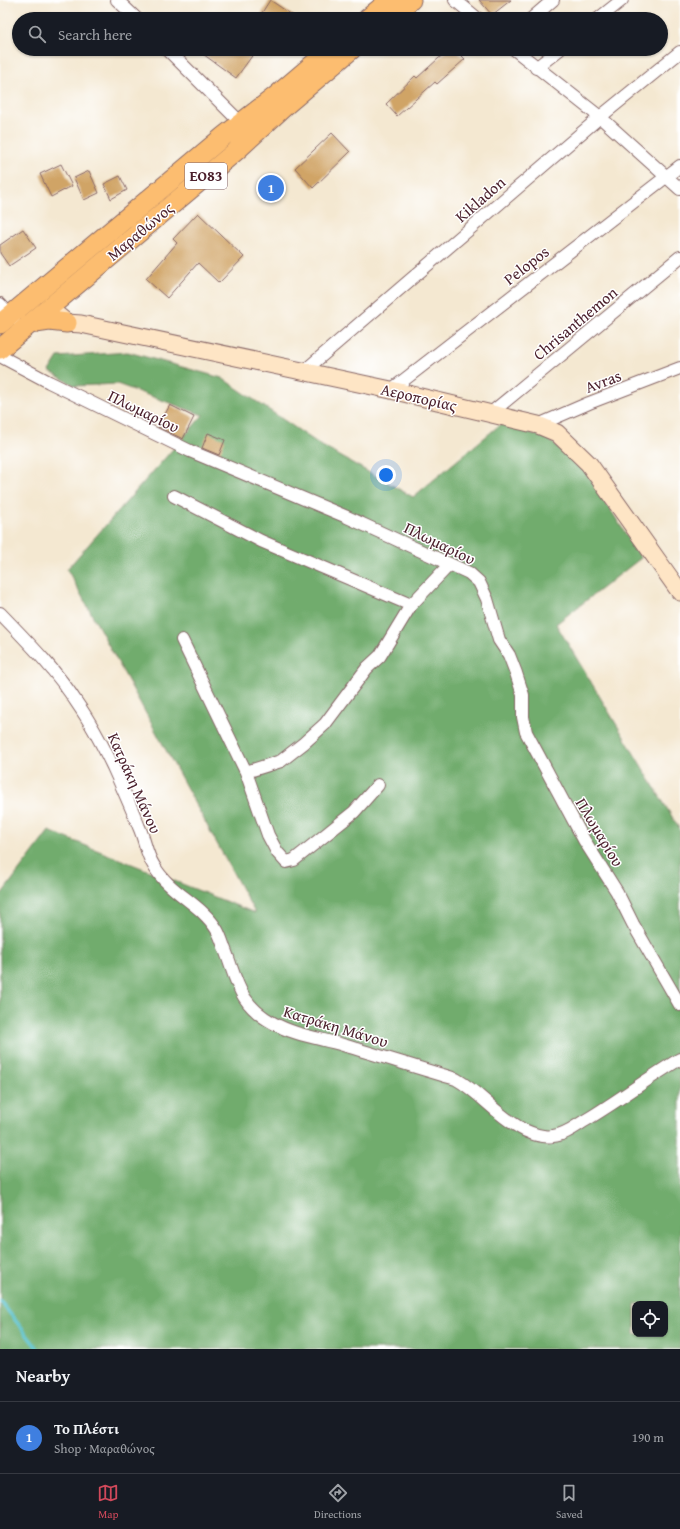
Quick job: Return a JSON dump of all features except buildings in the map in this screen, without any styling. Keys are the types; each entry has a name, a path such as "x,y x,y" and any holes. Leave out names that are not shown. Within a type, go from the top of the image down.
{"main road":[{"path":"375,12 390,0"},
{"path":"396,12 410,0"},
{"name":"Μαραθώνος","path":"3,314 40,290 224,136 322,56"},
{"name":"Μαραθώνος","path":"0,350 26,326 236,151 344,56"},
{"path":"26,326 48,322 74,324"}],"street":[{"path":"117,0 130,12"},
{"path":"455,0 470,12"},
{"path":"539,12 553,0"},
{"path":"607,12 622,0"},
{"name":"Kikladon","path":"303,372 600,117 680,52"},
{"path":"174,56 241,123"},
{"path":"522,56 600,117 680,189"},
{"path":"536,68 551,56"},
{"name":"Pelopos","path":"391,390 680,166"},
{"name":"Chrisanthemon","path":"491,413 680,257"},
{"path":"40,290 74,324"},
{"path":"3,314 26,326"},
{"name":"Αεροπορίας","path":"74,324 391,390 538,425 557,433 589,464 680,592"},
{"name":"Πλωμαρίου","path":"0,356 190,451 347,517 469,573 479,582 487,599 499,640 509,655 523,695 523,717 526,732 584,840 618,892 632,924 680,1005"},
{"name":"Avras","path":"538,425 680,368"},
{"path":"174,496 261,541 411,605"},
{"path":"246,772 281,761 325,724 366,668 380,656 411,605 450,564"},
{"name":"Κατράκη Μάνου","path":"0,613 46,663 77,702 96,732 115,771 140,828 147,853 159,875 211,922 218,931 238,987 246,1002 273,1023 297,1033 341,1044 456,1079 468,1086 498,1113 513,1124 539,1136 553,1136 564,1133 614,1103 649,1078 680,1059"},
{"path":"182,640 246,772 268,836 277,852 286,862 294,860 354,812 378,785"}],"green space":[{"path":"128,352 222,378 322,446 413,497 502,423 548,439 586,471 641,558 556,624 680,830 680,1349 0,1349 0,896 49,831 255,913 67,569 203,415 117,384 75,386 49,371 58,357"}],"waterway":[{"path":"0,1301 38,1349"}],"place":[{"name":"Το Πλέστι","path":"271,188"}]}
